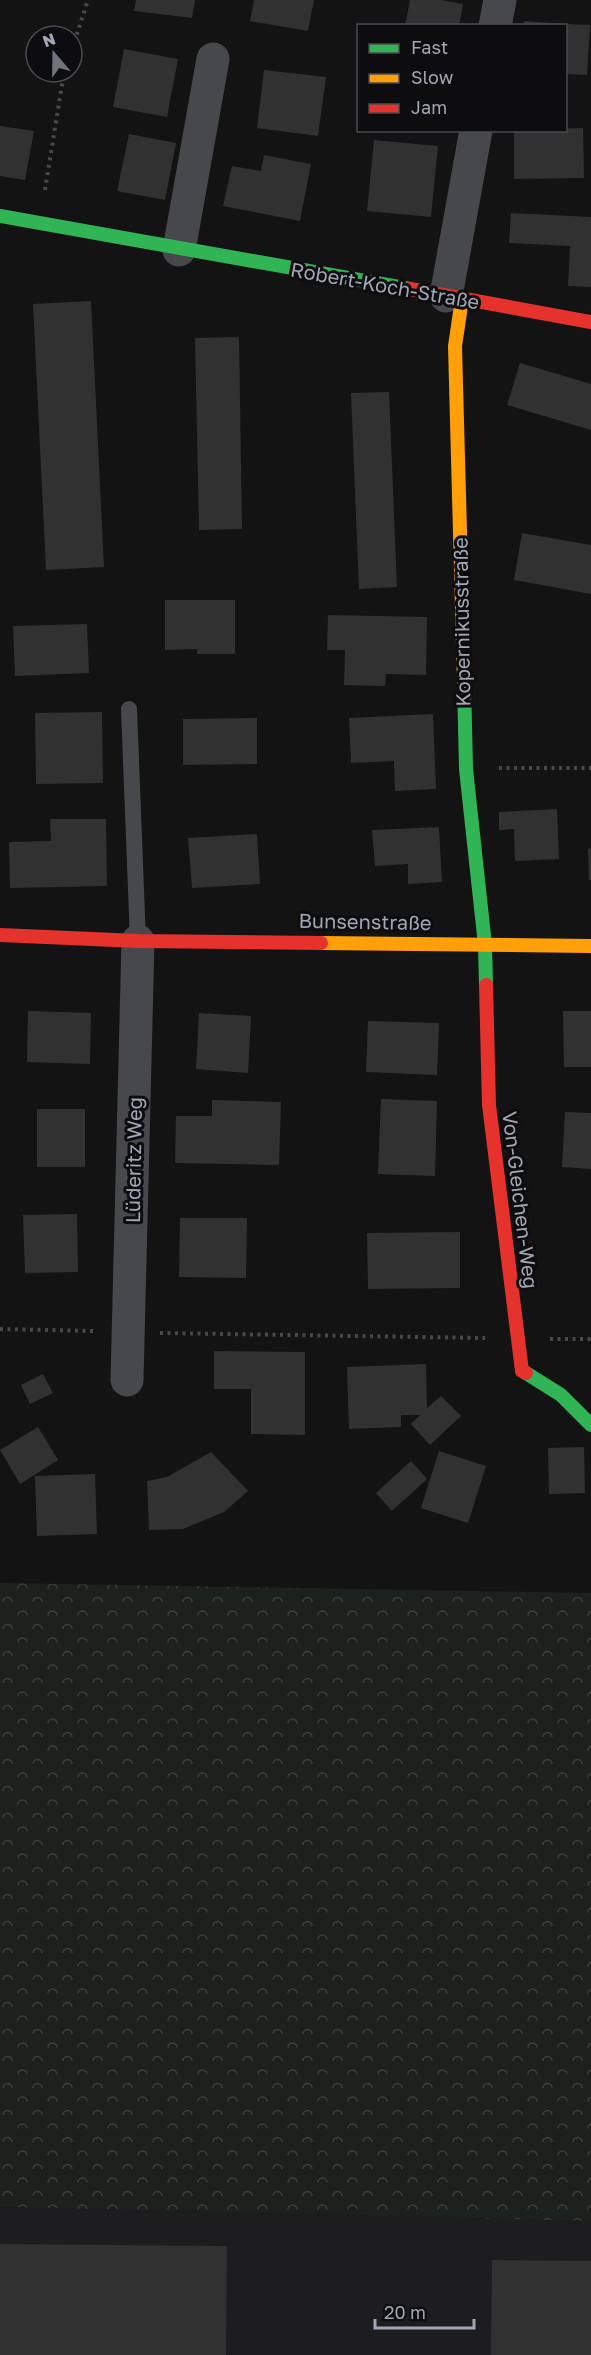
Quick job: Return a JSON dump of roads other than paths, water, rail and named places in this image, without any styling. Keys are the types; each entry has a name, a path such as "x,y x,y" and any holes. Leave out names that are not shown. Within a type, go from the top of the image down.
{"street":[{"path":"495,24 500,0"},
{"path":"179,250 213,59"},
{"name":"Kopernikusstraße","path":"476,132 454,297 466,769 485,945"},
{"name":"Robert-Koch-Straße","path":"0,216 179,250 591,322"},
{"name":"Bunsenstraße","path":"0,935 138,941 591,946"},
{"name":"Lüderitz Weg","path":"127,1380 138,941"},
{"name":"Von-Gleichen-Weg","path":"485,945 489,1105 522,1371 561,1395 591,1425"}],"lane":[{"path":"129,709 138,941"}]}
